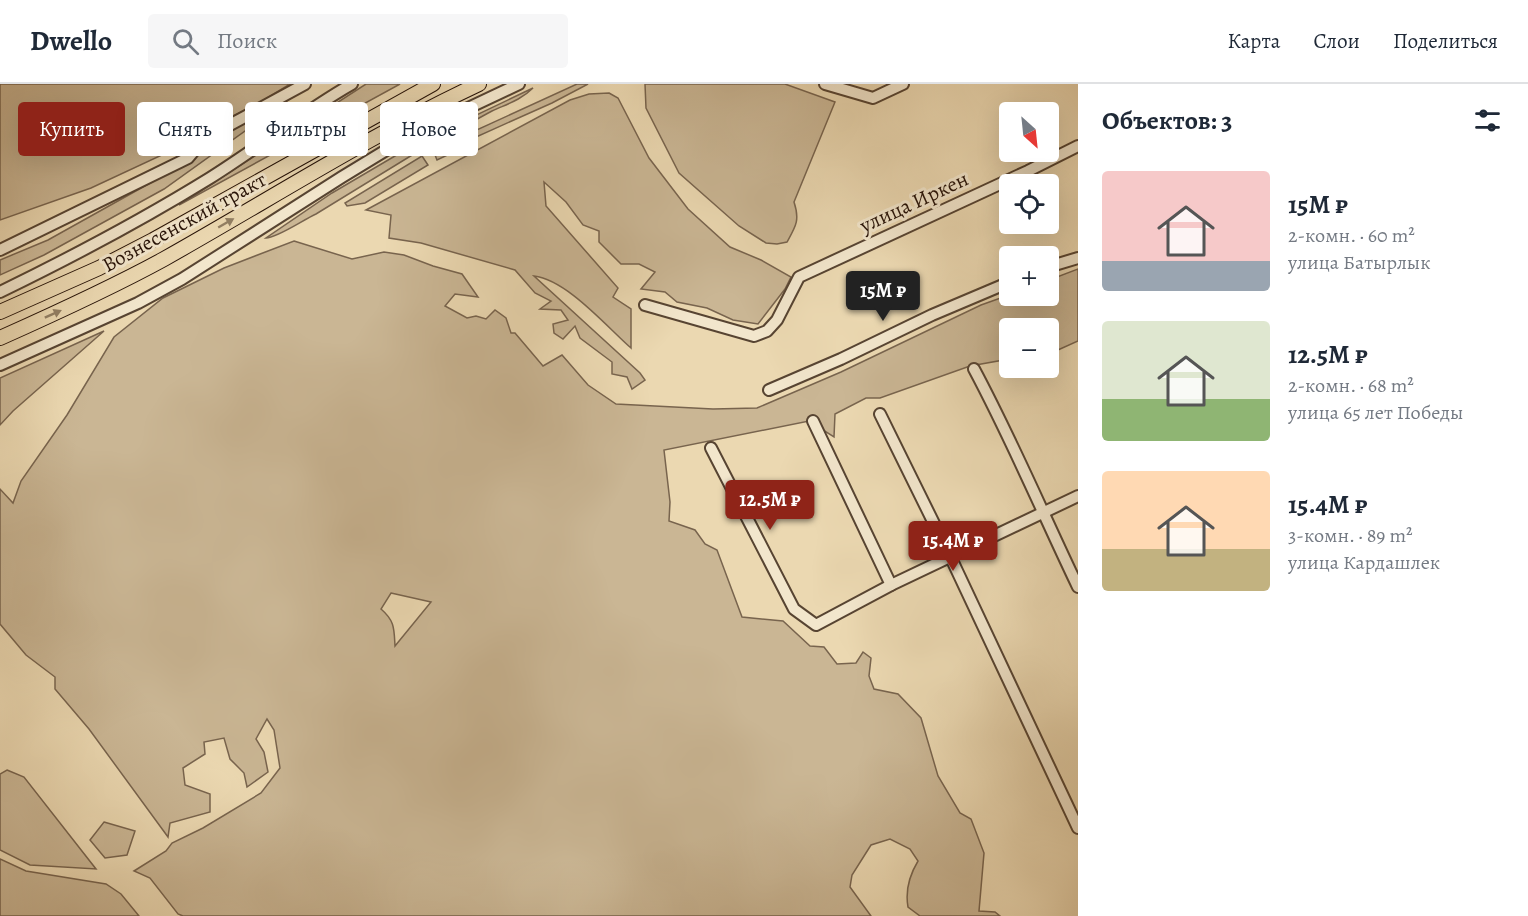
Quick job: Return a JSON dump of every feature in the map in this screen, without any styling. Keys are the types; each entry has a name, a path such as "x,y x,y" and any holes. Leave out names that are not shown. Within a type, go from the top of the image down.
{"main road":[{"name":"Вознесенский тракт","path":"0,312 99,268 153,240 433,84"},
{"name":"Вознесенский тракт","path":"0,338 108,289 347,152 436,104 479,84"}],"street":[{"path":"0,250 188,158 204,139 305,84"},
{"path":"0,292 152,213 352,84"},
{"path":"0,365 138,303 182,279 411,135 519,84"},
{"path":"825,84 873,98 903,84"},
{"name":"улица Иркен","path":"645,305 754,336 767,332 777,320 799,277 1078,146"},
{"path":"1059,264 1078,258"},
{"path":"769,390 999,287"},
{"path":"974,369 1008,435 1078,587"},
{"path":"880,414 951,558 1078,828"},
{"path":"813,421 891,585"},
{"path":"711,448 794,609 816,625 891,585 1078,496"}],"shaded area":[{"path":"0,84 290,84 261,102 245,102 245,110 233,116 233,102 137,102 137,156 160,156 91,188 0,220"},
{"path":"366,84 400,84 367,102 338,102"},
{"path":"577,84 588,84 478,136 478,129"},
{"path":"645,84 785,84 835,102 794,202 797,214 796,223 787,242 766,243 739,226 679,173 646,108"},
{"path":"533,88 519,99 478,119 478,114"},
{"path":"609,93 618,98 649,158 688,209 730,247 761,260 791,277 785,289 758,324 733,320 707,308 677,302 665,292 641,289 655,272 639,264 621,264 599,242 599,231 583,225 566,202 544,182 546,206 618,288 613,297 631,309 631,348 573,295 547,279 534,276 640,373 645,380 632,389 627,377 612,374 612,362 580,338 575,326 563,339 554,333 553,324 568,320 561,310 540,309 551,301 535,293 515,270 421,243 389,238 391,215 366,210 466,156 478,156 478,150 570,100 589,94"},
{"path":"245,122 245,131 233,140 233,130"},
{"path":"194,156 210,156 164,189 44,255 0,275 0,260 48,240 168,173"},
{"path":"255,156 268,156 179,205"},
{"path":"395,156 411,156 316,214 283,232 266,238 332,193"},
{"path":"422,156 428,165 365,203 347,206 345,203"},
{"path":"294,241 352,259 384,252 404,255 462,274 478,297 455,294 445,306 467,318 476,316 486,319 495,310 506,318 511,333 515,333 543,366 562,355 588,385 616,404 713,409 757,408 841,372 999,299 999,306 1059,306 1059,276 1078,269 1078,341 1059,350 1059,318 999,318 999,361 970,366 880,398 866,398 835,414 834,437 809,421 664,450 670,502 669,521 695,530 705,544 717,550 742,617 783,621 810,646 824,647 837,664 856,663 863,652 871,658 869,676 874,689 898,694 921,718 938,776 960,813 971,819 984,853 979,911 995,912 1000,916 920,916 908,907 907,901 912,872 918,861 910,849 890,839 871,845 852,875 850,887 871,916 183,916 178,914 150,878 134,871 166,851 172,843 203,828 261,793 280,768 274,730 267,719 256,739 264,752 268,772 247,787 244,773 230,759 224,738 204,742 205,754 183,768 185,785 210,794 210,812 170,823 168,837 89,729 55,689 55,677 26,655 0,624 0,489 13,503 21,481 67,415 114,337 163,298 224,268","holes":["391,593 431,602 395,646 391,621 381,609"]},
{"path":"104,331 13,411 0,425 0,378"},
{"path":"7,770 24,777 96,869 30,865 0,850 0,774"},
{"path":"104,822 135,831 127,855 105,858 90,840"},
{"path":"0,859 26,871 106,884 121,894 139,916 0,916"}]}
